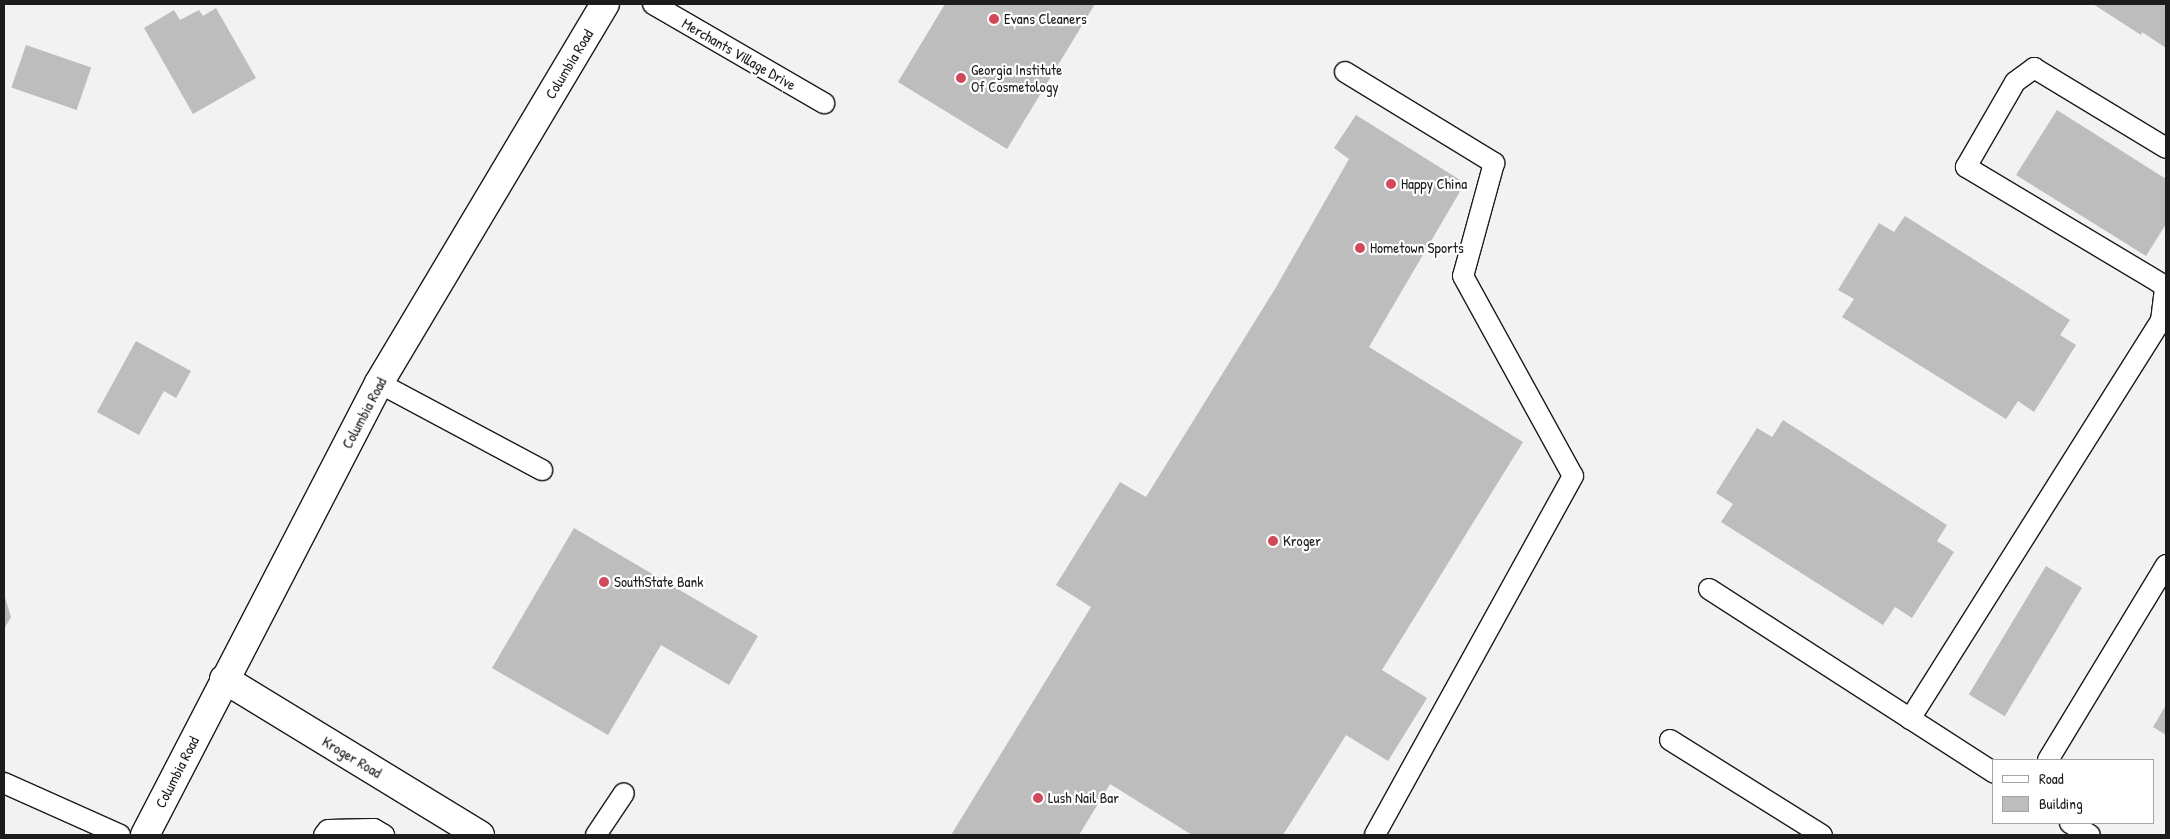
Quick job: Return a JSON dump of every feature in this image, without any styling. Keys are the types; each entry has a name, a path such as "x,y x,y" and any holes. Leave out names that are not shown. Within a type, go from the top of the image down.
{"main road":[{"name":"Columbia Road","path":"145,835 224,679 379,384 605,4"},
{"name":"Kroger Road","path":"224,679 480,835"}],"lane":[{"name":"Merchants Village Drive","path":"654,4 824,104"},
{"path":"1910,719 2161,321 2165,286 1966,167 2015,82 2034,68 2166,148"},
{"path":"1345,72 1494,163 1463,276 1573,476 1375,835"},
{"path":"379,384 542,470"},
{"path":"2049,759 2166,565"},
{"path":"1708,589 1992,772"},
{"path":"1670,740 1822,835"},
{"path":"4,783 120,835"},
{"path":"596,835 624,793"},
{"path":"2072,824 2090,835"},
{"path":"324,835 328,830 374,829 384,835"}],"building":[{"path":"945,4 1095,4 1007,149 898,82"},
{"path":"2093,4 2166,4 2166,48 2142,32 2141,35"},
{"path":"216,8 256,78 193,114 144,28 174,10 180,20 199,10 203,16"},
{"path":"26,45 91,67 77,110 11,88"},
{"path":"2057,110 2166,179 2166,224 2146,256 2016,175"},
{"name":"Kroger","path":"1356,115 1465,183 1369,347 1523,442 1382,670 1427,698 1388,761 1346,735 1283,835 1192,835 1110,784 1079,835 951,835 1091,607 1056,585 1120,482 1146,497 1275,289 1349,159 1334,148"},
{"path":"1905,216 2070,320 2060,335 2076,345 2034,412 2018,401 2006,419 1842,317 1854,299 1838,290 1879,223 1894,232"},
{"path":"136,341 191,371 176,398 164,391 139,435 97,412"},
{"path":"1783,420 1947,525 1937,541 1954,552 1912,618 1895,607 1883,625 1721,522 1733,504 1716,493 1757,428 1772,437"},
{"name":"SouthState Bank","path":"574,528 758,636 729,685 661,645 608,735 492,668"},
{"path":"2046,566 2082,588 2005,716 1969,695"},
{"path":"4,594 11,617 4,629"},
{"path":"2166,705 2166,735 2153,727"}],"place":[{"name":"Evans Cleaners","path":"994,19"},
{"name":"Georgia Institute Of Cosmetology","path":"961,78"},
{"name":"Happy China","path":"1391,184"},
{"name":"Hometown Sports","path":"1360,248"},
{"name":"Kroger","path":"1273,541"},
{"name":"SouthState Bank","path":"604,582"},
{"name":"Lush Nail Bar","path":"1038,798"}]}
